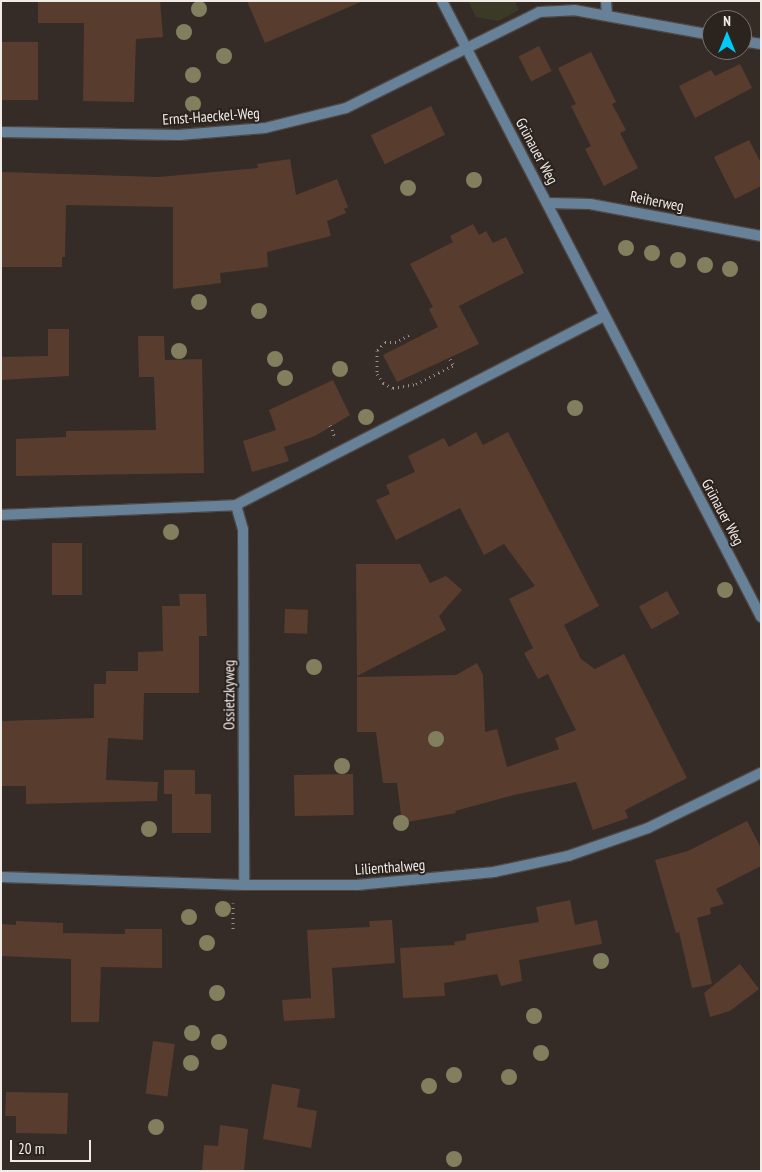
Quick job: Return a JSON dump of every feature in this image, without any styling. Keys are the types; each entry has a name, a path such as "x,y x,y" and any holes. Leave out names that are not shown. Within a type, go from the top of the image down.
{"street":[{"name":"Grünauer Weg","path":"442,1 603,316 761,617"},
{"path":"606,1 607,14"},
{"name":"Ernst-Haeckel-Weg","path":"1,132 179,135 265,128 346,108 539,12 574,10 607,14 702,33"},
{"name":"Reiherweg","path":"547,204 590,204 761,236"},
{"path":"1,515 236,505 603,316"},
{"name":"Ossietzkyweg","path":"236,505 242,528 239,885"},
{"name":"Lilienthalweg","path":"1,877 239,885 357,885 453,876 540,863 648,828 761,773"}],"path":[{"path":"409,336 396,342 385,342 376,351 377,374 383,383 393,388 416,384 454,365"},
{"path":"233,928 239,885"}],"green space":[{"path":"468,1 515,1 519,10 498,21 476,17"}],"building":[{"path":"38,1 160,1 163,37 136,39 134,102 83,101 84,23 38,23"},
{"path":"247,1 363,1 265,43"},
{"path":"1,42 38,42 38,100 1,100"},
{"path":"539,46 552,71 531,81 519,56"},
{"path":"591,52 616,102 612,104 626,130 620,133 638,168 604,186 585,149 591,146 571,106 576,104 558,68"},
{"path":"740,64 752,88 695,118 679,86 711,70 715,76"},
{"path":"431,106 445,135 385,164 371,135"},
{"path":"749,140 761,163 761,186 735,199 714,157"},
{"path":"290,159 296,195 337,179 348,207 344,209 346,213 327,221 331,236 267,252 268,267 220,273 221,283 173,289 173,207 66,205 65,257 62,257 62,267 1,267 2,172 158,177 258,168 257,164"},
{"path":"473,224 479,235 486,231 493,243 506,237 524,273 459,306 479,344 397,382 383,355 438,327 429,309 433,307 410,264 453,242 450,236"},
{"path":"48,329 69,329 69,376 1,380 1,357 48,356"},
{"path":"138,336 164,336 165,360 202,359 204,473 16,476 16,439 66,437 66,431 156,430 154,377 139,377"},
{"path":"333,380 350,415 315,436 284,447 289,461 252,472 243,441 276,430 269,410"},
{"path":"476,432 483,445 508,432 599,606 564,625 581,659 595,669 624,654 687,778 625,810 628,818 593,830 576,782 514,795 455,811 456,813 402,823 397,783 383,783 376,732 357,732 357,677 456,675 477,663 483,675 485,732 497,729 507,767 559,749 555,738 576,730 548,674 538,679 524,653 533,648 509,599 535,586 504,544 484,555 460,508 396,540 376,500 390,494 386,485 415,472 408,456 444,438 449,447"},
{"path":"52,543 82,543 82,595 52,595"},
{"path":"356,564 420,564 430,583 446,576 462,590 439,616 446,630 357,676"},
{"path":"667,591 680,614 652,629 639,607"},
{"path":"179,594 206,594 207,636 199,636 199,693 144,693 143,740 108,738 106,780 158,782 157,801 26,804 26,786 1,786 2,721 94,718 94,684 106,684 106,671 138,671 138,652 163,651 162,606 180,606"},
{"path":"285,609 308,610 307,634 284,633"},
{"path":"164,770 195,770 195,794 211,794 211,833 172,833 172,794 164,794"},
{"path":"353,774 354,815 295,816 294,775"},
{"path":"747,821 761,848 761,866 716,889 724,904 710,908 711,914 697,918 712,984 692,988 679,932 676,933 655,860 688,851"},
{"path":"570,900 575,925 597,920 602,944 519,960 522,981 501,986 497,974 444,983 445,996 403,998 400,948 455,945 454,942 466,940 466,934 539,922 536,907"},
{"path":"392,920 395,963 332,968 335,1018 284,1021 282,1000 311,998 307,930 370,927 369,921"},
{"path":"16,921 63,923 63,933 125,934 125,929 162,929 162,968 101,967 99,1022 71,1022 71,959 1,956 1,924 16,925"},
{"path":"740,964 759,989 730,1011 710,1017 704,993"},
{"path":"153,1041 175,1044 167,1097 146,1093"},
{"path":"272,1084 300,1089 297,1107 317,1111 311,1148 263,1139"},
{"path":"6,1092 68,1093 67,1134 16,1133 16,1116 5,1116"},
{"path":"220,1125 248,1129 244,1171 202,1171 204,1145 218,1146"}]}
